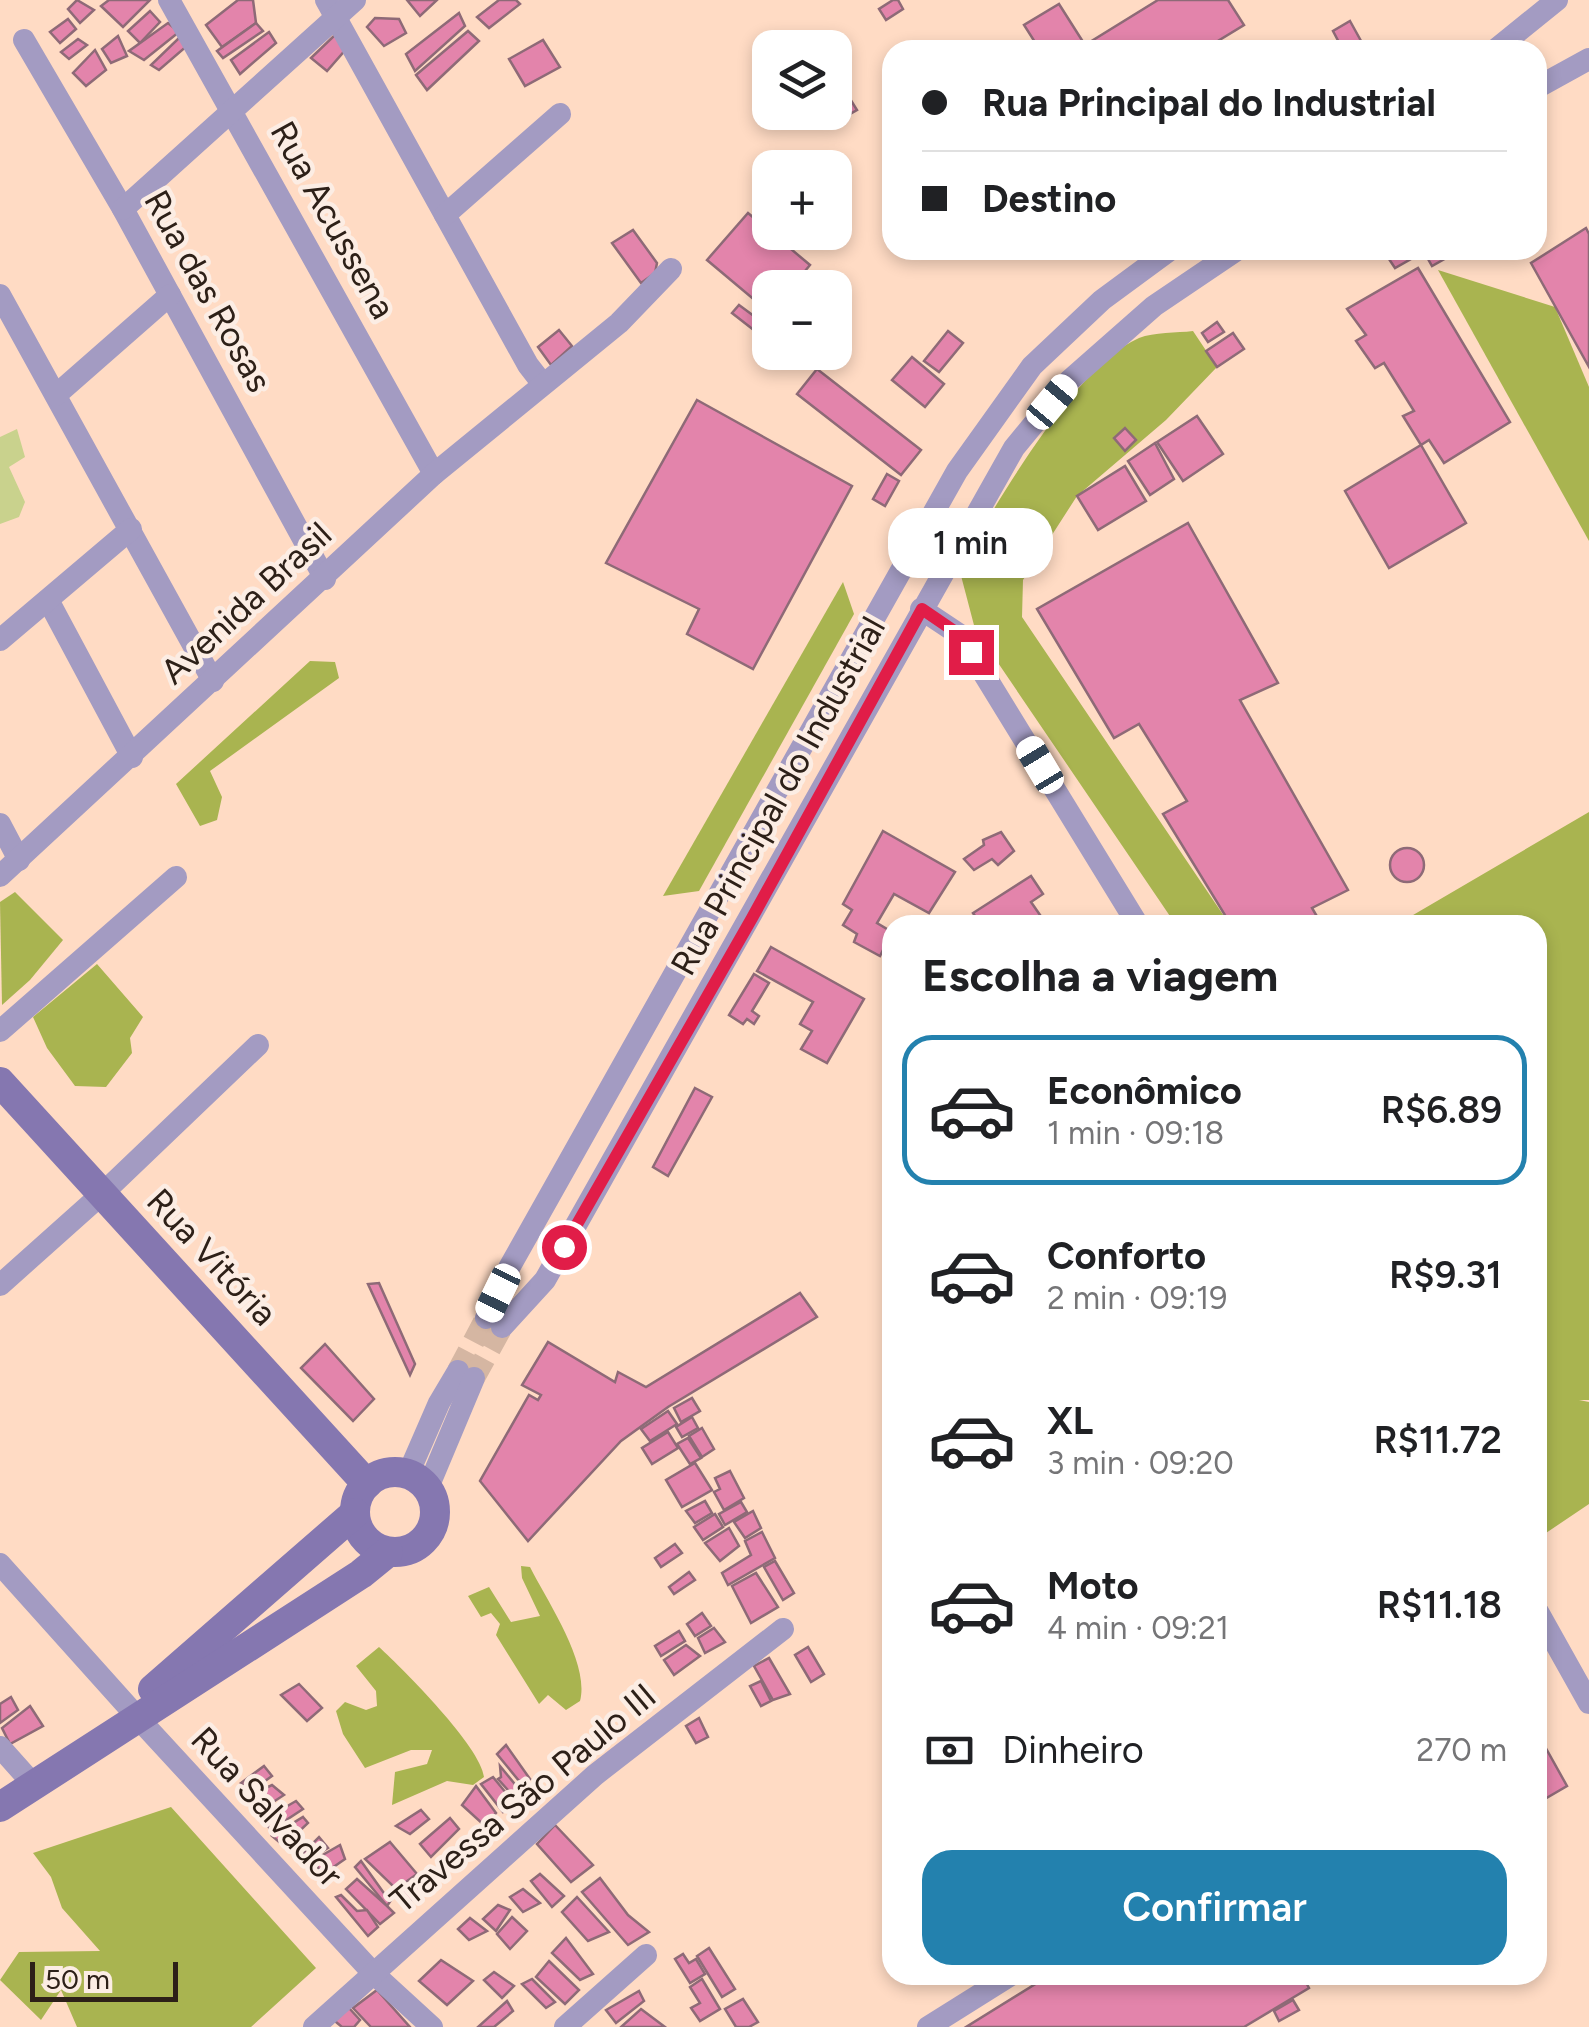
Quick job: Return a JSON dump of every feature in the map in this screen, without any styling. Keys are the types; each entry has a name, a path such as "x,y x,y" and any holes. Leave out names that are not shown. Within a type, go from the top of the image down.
{"main road":[{"name":"Rua Vitória","path":"0,1082 368,1484"},
{"path":"386,1474 418,1481 434,1504 429,1534 404,1551 388,1552 366,1540 355,1512 358,1497 368,1484 386,1474"},
{"path":"134,1713 355,1512"},
{"path":"0,1807 134,1713 361,1574 388,1552"}],"street":[{"name":"Rua Acussena","path":"170,0 434,474"},
{"path":"124,209 233,114 330,9 355,0"},
{"path":"1507,40 1557,0"},
{"path":"330,9 528,365 542,383"},
{"name":"Rua das Rosas","path":"24,40 124,209 325,579"},
{"path":"1547,81 1589,59"},
{"path":"445,215 560,114"},
{"name":"Rua Principal do Industrial","path":"1155,260 1130,277 1032,366 957,471 510,1268 494,1322 545,1280 1014,448 1070,380 1154,306 1223,260"},
{"name":"Avenida Brasil","path":"0,876 132,758 434,474 619,323 671,269"},
{"path":"1130,277 1154,306"},
{"path":"0,295 214,680"},
{"path":"56,395 170,295"},
{"path":"0,640 131,530"},
{"path":"48,600 132,758"},
{"path":"922,609 960,635 1132,915"},
{"path":"0,824 19,860"},
{"path":"0,1031 176,877"},
{"path":"0,1285 103,1194 258,1045"},
{"path":"510,1268 545,1280"},
{"path":"418,1481 466,1375"},
{"name":"Rua Salvador","path":"0,1564 373,1973 432,2027"},
{"name":"Travessa São Paulo III","path":"314,2027 595,1776 782,1629"},
{"path":"1547,1651 1589,1703"},
{"path":"0,1747 33,1784"},
{"path":"565,2027 646,1955"},
{"path":"928,2027 995,1985"}],"green space":[{"path":"1438,270 1555,307 1589,387 1589,541"},
{"path":"1193,331 1217,367 1166,420 1077,496 1023,580 1022,617 1223,915 1169,915 975,629 959,568 1063,407 1114,353 1139,338"},
{"path":"17,429 25,457 9,467 25,502 19,517 0,524 0,437"},
{"path":"843,582 854,614 699,891 663,896"},
{"path":"310,661 335,662 339,678 210,771 222,797 217,820 200,826 176,784"},
{"path":"1589,812 1589,1400 1579,1400 1589,1402 1589,1504 1547,1532 1547,915 1413,915"},
{"path":"15,892 63,940 30,980 2,1005 0,902"},
{"path":"97,964 143,1017 130,1038 132,1053 106,1087 75,1086 47,1048 33,1017"},
{"path":"521,1566 530,1567 565,1632 579,1669 580,1701 566,1710 548,1695 539,1704 496,1635 500,1624 491,1613 481,1617 468,1596 489,1587 511,1622 540,1616 522,1578"},
{"path":"379,1647 456,1729 480,1764 484,1777 473,1785 447,1781 392,1805 395,1772 427,1764 432,1750 411,1750 365,1768 343,1734 336,1711 345,1702 366,1710 377,1706 376,1691 356,1666"},
{"path":"171,1807 316,1968 251,2027 77,2027 61,1990 41,2020 0,1980 19,1952 100,1951 62,1908 51,1877 33,1853"}],"building":[{"path":"77,0 94,10 80,23 68,9"},
{"path":"109,0 150,0 123,27 101,6"},
{"path":"238,0 253,0 256,23 222,47 206,25"},
{"path":"407,0 437,0 420,16"},
{"path":"499,0 516,0 520,4 489,28 477,17"},
{"path":"898,0 903,9 886,20 879,9"},
{"path":"1158,0 1228,0 1244,25 1219,40 1093,40"},
{"path":"1059,4 1082,40 1034,40 1024,25"},
{"path":"150,11 160,22 140,43 128,31"},
{"path":"459,13 465,26 415,71 406,54"},
{"path":"375,18 399,19 406,33 384,46 367,27"},
{"path":"68,19 76,29 60,43 50,32"},
{"path":"1350,21 1360,40 1338,40 1333,31"},
{"path":"168,23 179,32 144,60 129,51"},
{"path":"256,23 263,31 223,58 217,51"},
{"path":"468,31 479,41 427,90 416,75"},
{"path":"269,32 276,43 240,74 231,60"},
{"path":"338,32 347,48 327,71 311,58"},
{"path":"118,36 127,56 111,63 102,49"},
{"path":"180,37 188,45 159,70 151,65"},
{"path":"78,39 87,45 69,59 61,52"},
{"path":"543,40 560,67 525,86 509,59"},
{"path":"95,50 106,70 86,86 73,73"},
{"path":"748,213 752,216 752,250 792,250 810,265 806,270 752,270 752,298 707,260"},
{"path":"1586,228 1589,367 1531,263 1547,260 1547,253"},
{"path":"633,230 657,263 655,273 641,283 612,243"},
{"path":"1390,260 1409,260 1395,268"},
{"path":"1418,268 1510,422 1444,463 1429,440 1421,445 1403,416 1414,411 1384,363 1375,368 1356,341 1366,335 1347,309"},
{"path":"739,305 752,315 752,329 732,313"},
{"path":"1217,322 1224,332 1208,342 1202,333"},
{"path":"559,330 572,346 551,365 538,347"},
{"path":"948,331 963,343 939,372 924,361"},
{"path":"1233,333 1244,349 1217,367 1206,351"},
{"path":"912,357 944,384 925,407 892,380"},
{"path":"818,370 921,450 901,475 797,394"},
{"path":"697,400 852,486 753,669 687,634 699,609 606,563"},
{"path":"1197,416 1223,454 1183,481 1157,442"},
{"path":"1125,428 1136,440 1125,451 1114,438"},
{"path":"1155,443 1174,479 1150,495 1128,461"},
{"path":"1421,445 1466,523 1389,568 1345,491"},
{"path":"1125,466 1146,501 1098,530 1077,496"},
{"path":"887,474 899,481 885,506 873,499"},
{"path":"1188,523 1278,683 1240,700 1348,890 1312,908 1316,915 1225,915 1163,814 1187,801 1139,724 1114,738 1037,609"},
{"path":"883,831 955,872 929,913 894,894 877,923 882,926 880,956 854,942 857,934 843,925 852,910 843,904"},
{"path":"1001,832 1014,851 998,865 992,859 974,870 964,859 984,845 983,840"},
{"path":"1407,848 1419,853 1424,865 1419,877 1407,882 1395,877 1390,865 1395,853"},
{"path":"1031,876 1043,894 1031,902 1040,915 973,913"},
{"path":"771,947 864,999 827,1063 801,1049 812,1031 800,1024 813,1002 757,971"},
{"path":"754,974 769,983 752,1011 759,1016 754,1024 747,1019 743,1024 729,1015"},
{"path":"695,1088 712,1097 668,1176 653,1167"},
{"path":"379,1283 415,1364 410,1375 368,1284"},
{"path":"800,1293 817,1317 668,1407 621,1441 528,1541 480,1481 529,1395 538,1400 541,1395 522,1385 548,1342 615,1382 618,1372 646,1387"},
{"path":"325,1344 374,1399 353,1421 301,1368"},
{"path":"692,1398 700,1411 681,1422 674,1408"},
{"path":"668,1411 677,1424 650,1441 641,1429"},
{"path":"692,1417 698,1428 682,1437 676,1427"},
{"path":"702,1428 714,1449 702,1457 689,1436"},
{"path":"668,1432 678,1448 652,1464 642,1448"},
{"path":"688,1438 701,1458 690,1464 677,1444"},
{"path":"695,1463 712,1490 682,1507 666,1480"},
{"path":"730,1471 744,1498 724,1510 714,1492 720,1489 715,1478"},
{"path":"705,1501 712,1513 695,1523 686,1511"},
{"path":"741,1502 747,1512 725,1525 719,1514"},
{"path":"753,1511 761,1528 745,1538 734,1522"},
{"path":"715,1514 723,1527 703,1540 694,1527"},
{"path":"729,1528 739,1546 720,1561 705,1543"},
{"path":"762,1532 775,1558 728,1585 722,1573 751,1555 745,1541"},
{"path":"675,1544 682,1553 661,1567 655,1558"},
{"path":"775,1561 794,1593 783,1600 764,1567"},
{"path":"689,1572 695,1580 674,1594 669,1587"},
{"path":"756,1573 778,1607 751,1623 732,1586"},
{"path":"702,1613 711,1626 695,1636 687,1624"},
{"path":"714,1628 725,1642 705,1653 698,1638"},
{"path":"679,1631 685,1641 661,1656 655,1646"},
{"path":"686,1645 700,1656 674,1675 664,1660"},
{"path":"808,1647 824,1674 811,1682 795,1655"},
{"path":"769,1658 790,1694 773,1700 754,1666"},
{"path":"761,1681 771,1701 761,1706 750,1686"},
{"path":"299,1684 322,1708 307,1721 281,1695"},
{"path":"11,1697 18,1710 0,1723 0,1704"},
{"path":"30,1706 43,1726 10,1744 2,1728"},
{"path":"699,1718 708,1737 696,1743 686,1726"},
{"path":"506,1745 530,1779 524,1787 497,1754"},
{"path":"1547,1750 1567,1786 1547,1798"},
{"path":"264,1766 272,1776 251,1791 241,1783"},
{"path":"500,1766 523,1794 515,1798 498,1779"},
{"path":"493,1777 515,1804 503,1812 481,1784"},
{"path":"272,1785 284,1795 264,1808 251,1795"},
{"path":"476,1786 496,1813 485,1826 462,1805"},
{"path":"296,1801 303,1809 271,1830 263,1820"},
{"path":"421,1810 429,1819 410,1834 396,1826"},
{"path":"303,1817 308,1823 284,1846 272,1836"},
{"path":"450,1818 459,1829 431,1857 420,1844"},
{"path":"555,1825 593,1865 571,1882 537,1844"},
{"path":"319,1837 328,1848 302,1864 297,1859"},
{"path":"390,1842 417,1874 396,1889 365,1859"},
{"path":"340,1845 345,1859 322,1875 314,1860"},
{"path":"361,1861 386,1896 391,1891 394,1896 387,1906 355,1867"},
{"path":"540,1874 564,1896 552,1907 531,1881"},
{"path":"416,1878 423,1888 407,1905 396,1892"},
{"path":"600,1878 628,1915 649,1932 628,1945 582,1892"},
{"path":"357,1879 394,1913 380,1924 346,1889"},
{"path":"523,1889 540,1903 523,1912 510,1897"},
{"path":"341,1895 357,1911 367,1910 378,1927 368,1936 336,1897"},
{"path":"577,1897 609,1932 588,1941 562,1912"},
{"path":"498,1905 510,1910 496,1931 483,1919"},
{"path":"512,1917 527,1931 510,1949 497,1934"},
{"path":"470,1918 487,1931 469,1940 458,1929"},
{"path":"566,1938 593,1974 580,1980 552,1953"},
{"path":"709,1948 735,1989 722,1997 697,1956"},
{"path":"683,1954 689,1963 696,1959 705,1974 690,1983 675,1959"},
{"path":"441,1960 473,1981 447,2005 419,1981"},
{"path":"549,1961 579,1990 565,2004 536,1977"},
{"path":"494,1972 514,1986 502,1998 484,1980"},
{"path":"532,1979 555,2002 546,2008 522,1984"},
{"path":"702,1979 720,2009 700,2021 691,2008 700,2003 690,1987"},
{"path":"1034,1985 1309,1988 1244,2027 966,2027"},
{"path":"377,1990 410,2027 371,2027 353,2008"},
{"path":"639,1991 644,2001 616,2023 606,2010"},
{"path":"743,1999 758,2022 736,2027 725,2009"},
{"path":"1293,2000 1299,2010 1279,2021 1274,2011"},
{"path":"507,2001 513,2011 494,2027 478,2027"},
{"path":"349,2008 360,2020 354,2027 342,2027 330,2017"},
{"path":"641,2009 665,2027 621,2027"}],"tunnel":[{"path":"458,1371 486,1318"},
{"path":"474,1378 502,1327"}],"route":[{"path":"564,1247 922,609 960,635 971,652"}]}
